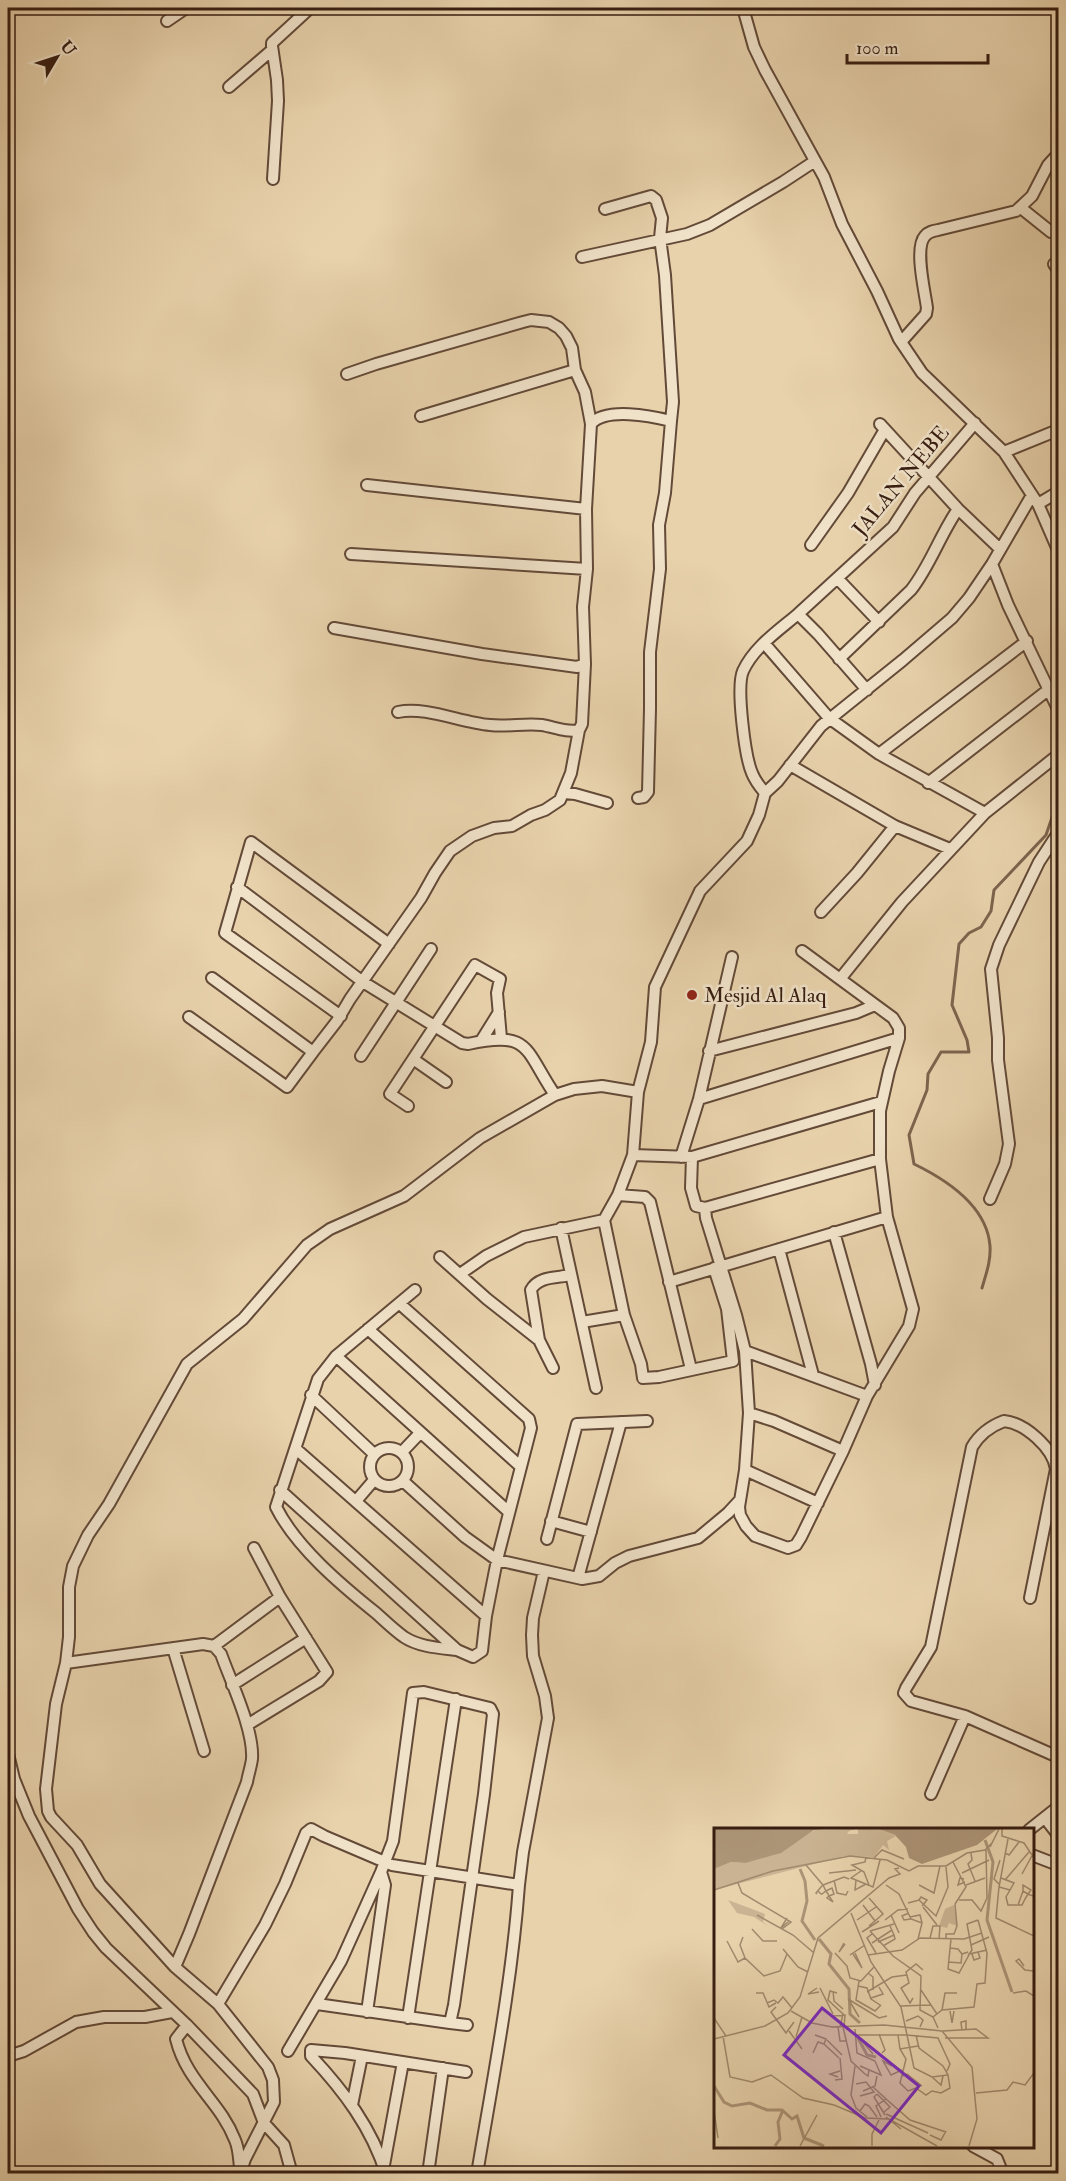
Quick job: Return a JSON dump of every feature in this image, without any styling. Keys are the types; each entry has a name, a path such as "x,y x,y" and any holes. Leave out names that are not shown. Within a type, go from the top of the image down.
{"street":[{"path":"167,21 186,8"},
{"path":"273,179 278,100 273,43 309,8"},
{"path":"743,8 754,47 824,177 842,224 901,342 922,373 1004,452 1035,499 1059,550"},
{"path":"229,87 272,50"},
{"path":"901,342 926,314 920,257 922,242 926,235 972,221 1007,215 1021,208 1032,196 1048,165 1059,154"},
{"path":"582,257 660,238 687,234 710,225 815,161"},
{"path":"605,209 648,196 654,197 662,218 660,238 672,372 671,421 665,494 659,525 660,569 650,652 651,709 648,792 644,797 638,798"},
{"path":"1021,208 1051,232 1059,232"},
{"path":"189,1017 287,1087 341,1016 450,851 472,836 494,828 512,826 545,810 560,800 571,772 582,724 585,664 583,607 587,569 586,509 591,424 585,392 575,370 572,348 559,328 549,322 531,320 347,374"},
{"path":"421,416 575,370"},
{"path":"591,424 597,418 612,414 671,421"},
{"name":"JALAN NEBE","path":"765,793 752,773 746,753 741,683 743,671 764,643 838,579 893,527 915,493 975,423"},
{"path":"811,545 848,493 882,428 958,509 1000,549"},
{"path":"1004,452 1059,430"},
{"path":"367,485 586,509"},
{"path":"648,1389 624,1316 604,1220 618,1195 633,1155 638,1092 651,1042 655,987 662,970 700,891 747,841 759,815 765,793 829,718 867,690 952,618 969,598 1035,499 1059,492"},
{"path":"839,659 879,622 919,579 934,548 958,509"},
{"path":"351,554 587,569"},
{"path":"992,564 1008,604 1059,709"},
{"path":"838,579 879,622"},
{"path":"798,614 867,690"},
{"path":"334,628 482,654 577,667 585,664"},
{"path":"879,754 1027,641"},
{"path":"764,643 829,718 879,754 985,813"},
{"path":"928,783 1048,690"},
{"path":"398,712 406,710 423,712 490,725 538,725 572,732 579,730"},
{"path":"840,979 902,902 985,813 1057,760"},
{"path":"790,765 895,826 950,849"},
{"path":"564,794 575,794 607,803"},
{"path":"821,912 857,873 895,826"},
{"path":"990,1199 1005,1164 1009,1144 998,1059 991,969 999,945 1039,862 1059,833"},
{"path":"341,1016 225,933 251,842 389,944"},
{"path":"237,887 363,982 462,1043 501,1038 518,1042 555,1095"},
{"path":"361,1056 431,949"},
{"path":"717,1267 736,1315 745,1351 749,1413 740,1515 750,1532 788,1548 795,1545 801,1537 867,1396 909,1326 913,1309 887,1217 880,1159 881,1102 899,1038 899,1028 897,1023 875,1005 802,951"},
{"path":"732,957 686,1157 696,1206 702,1209 880,1159"},
{"path":"408,1106 390,1094 475,965 500,979 497,993 501,1038"},
{"path":"212,978 313,1052"},
{"path":"709,1051 856,1013 875,1005"},
{"path":"482,1041 499,1012"},
{"path":"699,1099 899,1038"},
{"path":"413,1059 446,1082"},
{"path":"240,2171 274,2102 273,2080 268,2067 218,2004 175,1967 100,1884 77,1845 48,1811 46,1788 56,1704 66,1663 69,1637 69,1587 73,1566 88,1535 109,1504 187,1365 243,1319 301,1251 315,1239 404,1196 480,1138 555,1095 574,1089 602,1086 638,1092"},
{"path":"633,1155 686,1157 881,1102"},
{"path":"618,1195 645,1197 650,1202 691,1369"},
{"path":"643,1378 660,1377 691,1369 731,1363 734,1360 727,1309 705,1208"},
{"path":"669,1282 887,1217"},
{"path":"460,1274 486,1256 524,1237 604,1220"},
{"path":"561,1228 596,1388"},
{"path":"834,1232 871,1364 874,1384"},
{"path":"779,1249 813,1375"},
{"path":"440,1257 539,1340"},
{"path":"553,1368 539,1340 532,1288 541,1280 571,1275"},
{"path":"400,1304 527,1416 531,1428 519,1466 497,1560 482,1651 473,1657 457,1650 424,1645 404,1637 361,1601 299,1541 276,1507 318,1379 336,1356 415,1290"},
{"path":"582,1322 624,1316"},
{"path":"368,1329 519,1466"},
{"path":"745,1351 867,1396"},
{"path":"336,1356 509,1512"},
{"path":"311,1395 374,1454"},
{"path":"749,1413 774,1421 843,1451"},
{"path":"546,1539 577,1424 647,1421"},
{"path":"1030,1598 1056,1469 1053,1457 1034,1437 1021,1427 1004,1421 986,1431 976,1440 972,1448 931,1647 904,1693 911,1701 965,1716 1059,1757"},
{"path":"578,1578 621,1422"},
{"path":"402,1452 420,1433"},
{"path":"388,1447 402,1452 409,1466 403,1480 389,1487 374,1480 369,1464 374,1454 388,1447"},
{"path":"296,1449 486,1616"},
{"path":"745,1470 818,1503"},
{"path":"356,1501 374,1480"},
{"path":"403,1480 465,1537 497,1560 578,1578 599,1576 628,1556 698,1538 740,1500"},
{"path":"280,1490 457,1650"},
{"path":"552,1521 591,1532"},
{"path":"247,1725 325,1677 327,1672 326,1667 280,1597 254,1548"},
{"path":"477,2174 502,2030 523,1851 548,1718 545,1696 533,1656 532,1635 533,1618 544,1571"},
{"path":"214,1646 280,1597"},
{"path":"232,1685 306,1638"},
{"path":"66,1663 203,1644 214,1646 221,1654 247,1725 252,1759 247,1782 175,1967"},
{"path":"173,1648 204,1751"},
{"path":"288,2051 341,1960 393,1841 411,1696 415,1692 490,1708 493,1714 450,2023"},
{"path":"408,2018 456,1699"},
{"path":"931,1794 965,1716"},
{"path":"8,1754 14,1779 29,1816 83,1917 106,1948 187,2025 254,2094 264,2123 284,2145 292,2174"},
{"path":"1032,1828 1059,1807"},
{"path":"1044,1818 1059,1835"},
{"path":"218,2004 265,1925 308,1831 311,1829 383,1867 429,1871 519,1885"},
{"path":"1033,1855 1059,1865"},
{"path":"367,2012 385,1885 383,1867"},
{"path":"317,2004 467,2025"},
{"path":"8,2056 24,2051 76,2022 104,2017 146,2017 172,2012"},
{"path":"187,2025 176,2039 178,2047 188,2071 229,2127 237,2143 240,2171"},
{"path":"385,2170 380,2156 352,2105 310,2052 314,2049 466,2072"},
{"path":"352,2105 362,2056"},
{"path":"385,2170 403,2062"},
{"path":"428,2174 443,2068"},
{"path":"977,2148 997,2159 1003,2174"}],"waterway":[{"path":"982,1288 990,1252 982,1219 963,1196 952,1187 914,1164 909,1135 927,1090 928,1074 941,1052 969,1052 967,1040 952,1005 959,944 969,933 981,927 991,911 994,890 1046,835 1058,800"}],"place":[{"name":"Mesjid Al Alaq","path":"692,995"}]}
